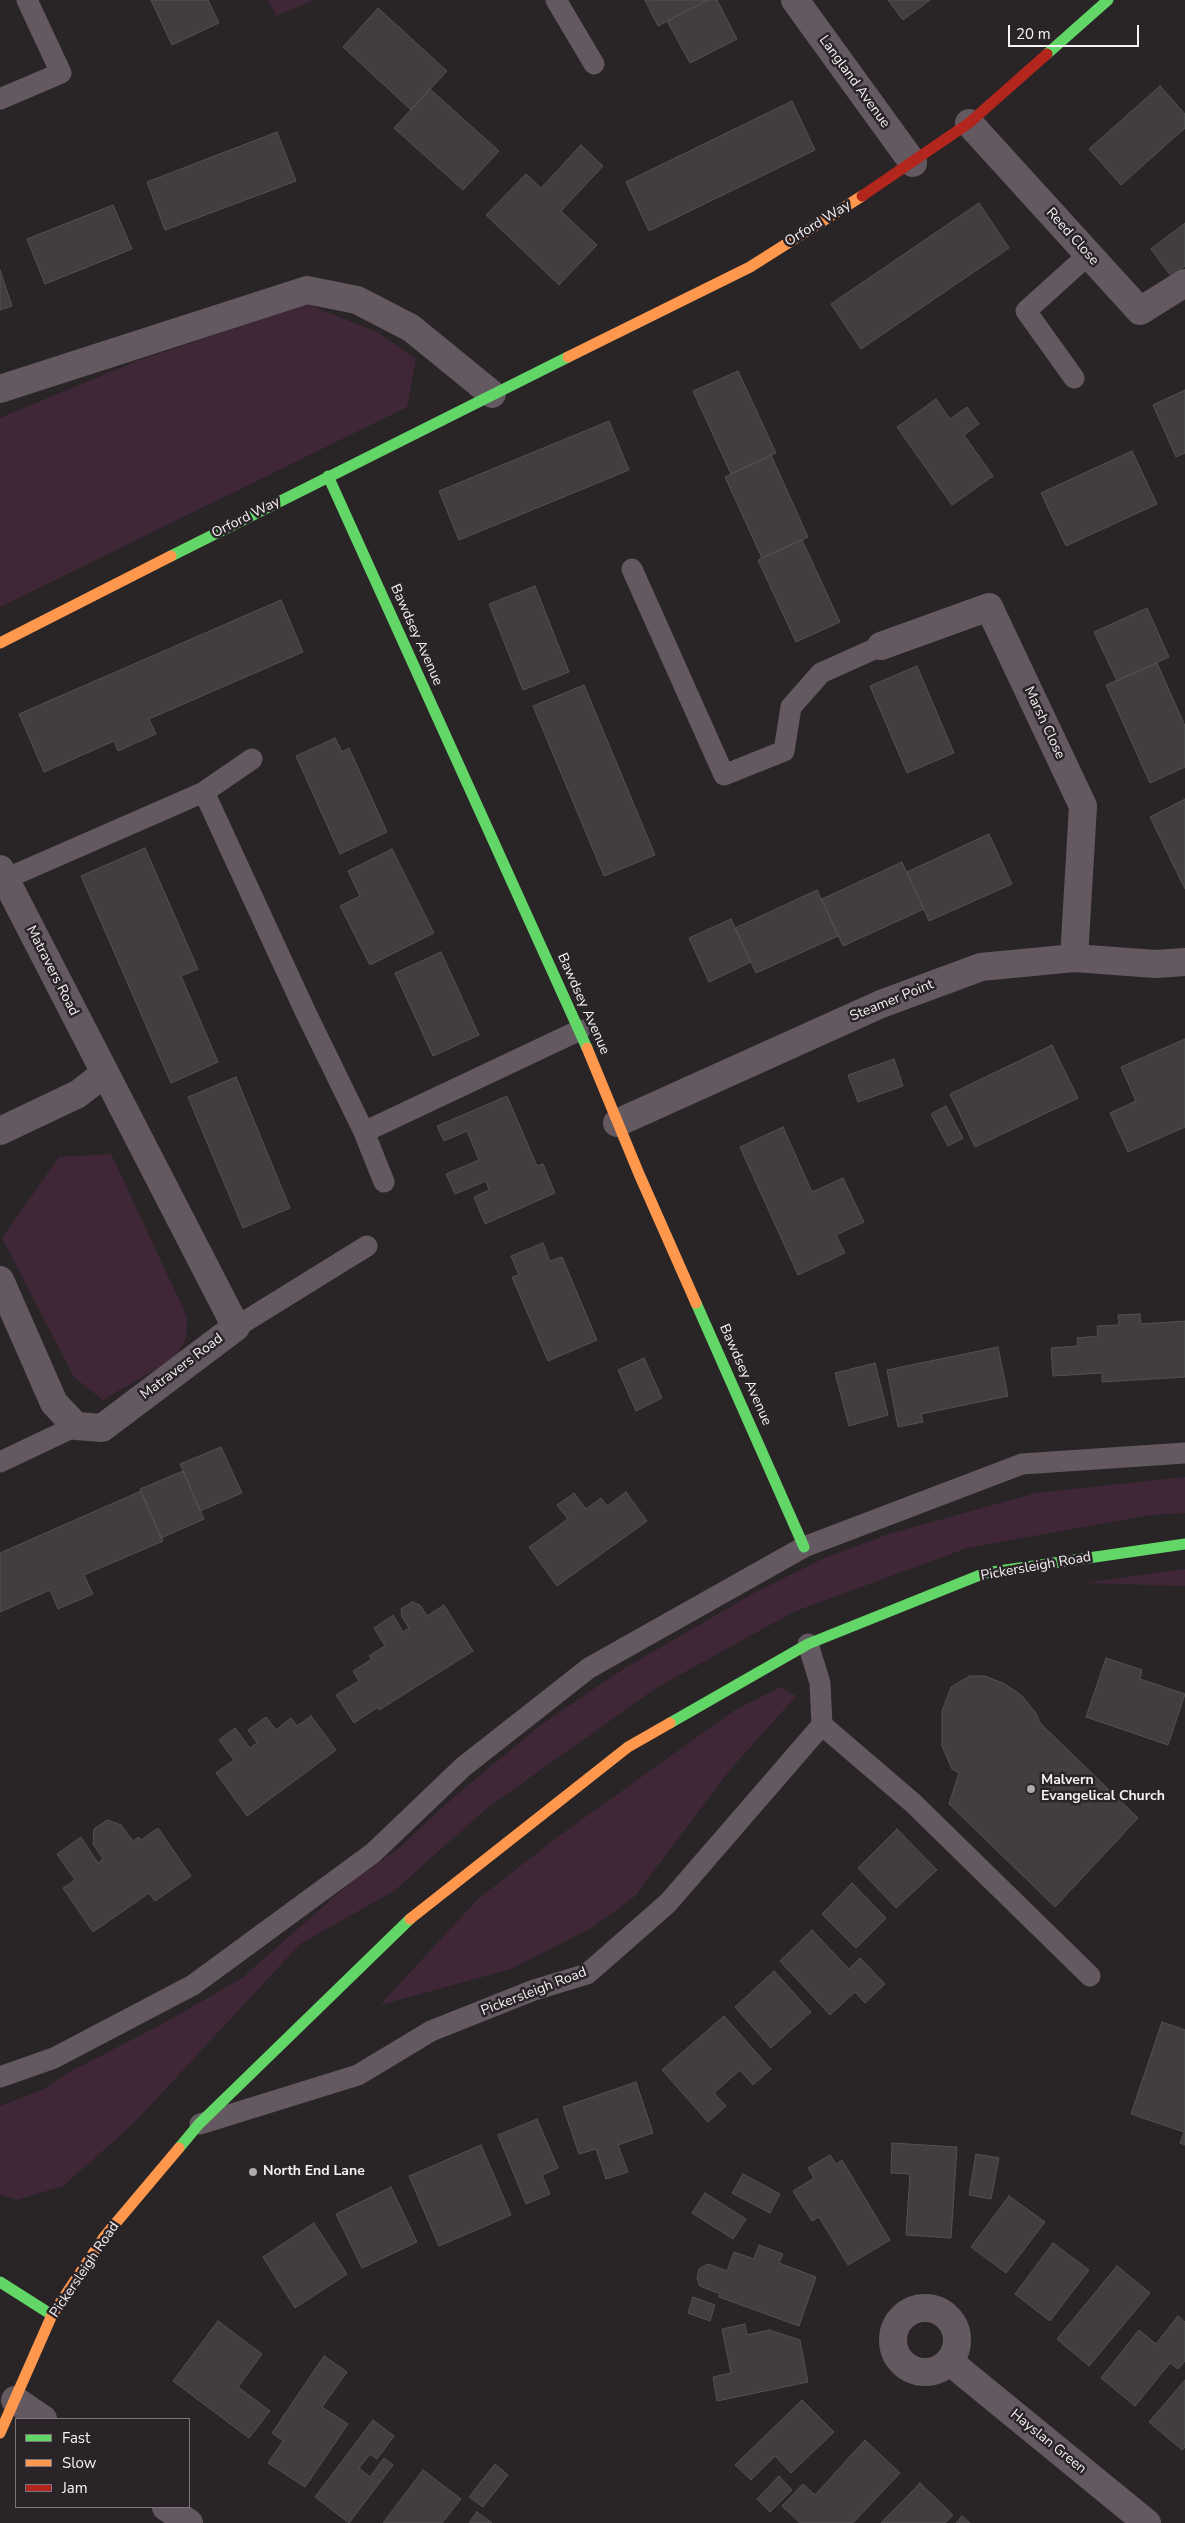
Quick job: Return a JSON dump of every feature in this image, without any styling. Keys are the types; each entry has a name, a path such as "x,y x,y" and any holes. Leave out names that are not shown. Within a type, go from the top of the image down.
{"street":[{"name":"Langland Avenue","path":"795,0 913,163"},
{"name":"Orford Way","path":"0,643 328,476 750,267 913,163 969,123 1108,0"},
{"name":"Reed Close","path":"969,123 1140,311 1185,283"},
{"path":"0,389 307,290 357,300 411,328 492,394"},
{"name":"Bawdsey Avenue","path":"328,476 580,1030 617,1123 804,1546"},
{"name":"Marsh Close","path":"881,646 990,606 1083,806 1074,958"},
{"name":"Matravers Road","path":"3,874 236,1327 102,1428 76,1426"},
{"name":"Steamer Point","path":"617,1123 881,1004 981,966 1074,958 1156,964 1185,962"},
{"path":"0,1131 78,1094 105,1073"},
{"path":"0,1280 54,1403 76,1426"},
{"name":"Pickersleigh Road","path":"0,2433 52,2315 104,2237 199,2124 399,1928 628,1747 808,1644 985,1574 1185,1544"},
{"path":"0,2282 52,2315"},
{"name":"Hayslan Green","path":"950,2362 1147,2523"},
{"path":"15,2400 42,2418"},
{"path":"167,2508 189,2523"}],"lane":[{"path":"0,99 61,74 27,0"},
{"path":"556,0 594,64"},
{"path":"1074,378 1026,311 1088,255"},
{"path":"632,570 724,775 784,751 791,707 821,673 881,646"},
{"path":"3,874 204,792 252,759"},
{"path":"204,792 305,1011 364,1132 384,1182"},
{"path":"364,1132 580,1030"},
{"path":"236,1327 367,1246"},
{"path":"0,1462 76,1426"},
{"path":"0,2077 54,2058 193,1985 374,1853 464,1767 589,1668 804,1546 1022,1464 1185,1453"},
{"path":"808,1644 820,1683 822,1725 913,1803 1090,1976"},
{"name":"Pickersleigh Road","path":"199,2124 358,2075 431,2031 534,1990 587,1974 668,1903 822,1725"}],"shaded area":[{"path":"268,0 314,0 276,16"},
{"path":"307,304 379,333 416,359 407,407 0,607 0,418 137,361"},
{"path":"111,1154 187,1317 186,1339 176,1357 103,1400 74,1377 2,1238 59,1157"},
{"path":"1185,1477 1185,1513 1150,1515 967,1548 793,1612 656,1688 487,1808 394,1891 300,1944 133,2124 63,2186 17,2200 0,2194 0,2106 42,2090 68,2073 166,2022 242,1978 351,1882 398,1849 454,1797 542,1724 625,1668 754,1593 822,1559 889,1534 1036,1493"},
{"path":"1185,1569 1185,1586 1084,1583"},
{"path":"781,1687 796,1696 729,1771 634,1897 593,1927 511,1969 380,2005 478,1899 559,1836 735,1710"}],"building":[{"path":"151,0 208,0 219,23 172,45"},
{"path":"645,0 706,0 706,1 658,26"},
{"path":"708,0 717,0 737,39 690,63 667,21"},
{"path":"888,0 930,0 903,20"},
{"path":"378,8 447,71 411,110 343,47"},
{"path":"1160,86 1185,114 1185,128 1121,185 1089,149"},
{"path":"430,89 499,151 463,190 394,128"},
{"path":"792,101 815,150 649,231 626,182"},
{"path":"277,132 296,181 165,230 147,182"},
{"path":"581,145 603,166 561,211 597,245 559,285 486,215 526,174 541,188"},
{"path":"979,203 1009,248 861,349 831,304"},
{"path":"113,205 132,249 45,284 27,239"},
{"path":"1185,223 1185,266 1171,276 1151,249"},
{"path":"0,270 12,306 0,310"},
{"path":"738,371 776,453 731,474 693,391"},
{"path":"1185,390 1185,453 1176,457 1153,405"},
{"path":"936,399 950,419 967,407 979,424 964,435 993,476 952,505 897,427"},
{"path":"609,421 629,470 459,540 439,491"},
{"path":"1132,451 1157,504 1066,546 1041,493"},
{"path":"771,455 808,537 762,558 725,477"},
{"path":"802,540 840,622 796,642 758,560"},
{"path":"535,586 569,672 523,690 489,604"},
{"path":"281,600 303,652 149,719 156,734 118,751 114,741 44,772 19,714"},
{"path":"1147,608 1169,657 1117,681 1094,632"},
{"path":"1157,663 1185,726 1185,767 1150,783 1106,685"},
{"path":"917,666 954,753 907,773 870,686"},
{"path":"584,685 655,855 604,876 533,706"},
{"path":"335,738 342,752 349,748 387,832 340,854 296,756"},
{"path":"1185,799 1185,889 1150,817"},
{"path":"989,834 1012,884 929,921 907,872"},
{"path":"145,848 198,969 181,976 218,1062 171,1083 81,876"},
{"path":"392,849 434,933 370,965 340,906 360,896 348,871"},
{"path":"902,862 924,909 843,946 822,899"},
{"path":"817,890 838,936 756,973 735,928"},
{"path":"731,919 751,962 709,982 689,938"},
{"path":"441,952 479,1035 433,1056 395,973"},
{"path":"1185,1039 1185,1127 1128,1152 1110,1113 1136,1101 1121,1067"},
{"path":"1052,1045 1078,1098 975,1147 950,1094"},
{"path":"894,1059 903,1086 858,1102 848,1075"},
{"path":"236,1077 290,1208 243,1228 188,1097"},
{"path":"507,1096 537,1166 543,1164 555,1193 485,1224 474,1197 489,1190 486,1181 455,1194 446,1174 479,1160 467,1131 444,1141 437,1126"},
{"path":"946,1106 963,1138 948,1146 931,1114"},
{"path":"783,1127 812,1192 843,1178 864,1222 836,1235 845,1253 798,1275 740,1147"},
{"path":"543,1243 550,1261 562,1257 597,1340 548,1361 512,1277 519,1275 511,1256"},
{"path":"1140,1314 1141,1324 1185,1321 1185,1377 1102,1382 1102,1373 1053,1376 1051,1348 1078,1346 1077,1338 1098,1336 1097,1326 1119,1325 1118,1315"},
{"path":"998,1347 1008,1396 921,1414 923,1422 898,1427 887,1370"},
{"path":"644,1358 662,1398 636,1411 618,1370"},
{"path":"875,1363 888,1415 849,1426 835,1373"},
{"path":"221,1447 242,1493 200,1511 180,1464"},
{"path":"183,1471 204,1519 161,1538 140,1489"},
{"path":"141,1491 163,1541 84,1575 93,1594 58,1609 50,1590 0,1612 0,1553"},
{"path":"626,1492 647,1521 557,1586 529,1547 568,1519 557,1505 574,1493 586,1509 601,1498 607,1506"},
{"path":"412,1602 420,1605 427,1616 444,1605 473,1651 379,1710 378,1707 354,1723 336,1695 359,1681 353,1671 372,1659 369,1656 385,1646 374,1628 393,1615 403,1632 409,1628 402,1617 401,1609"},
{"path":"1106,1658 1142,1670 1140,1679 1185,1694 1168,1745 1086,1717"},
{"name":"Malvern Evangelical Church","path":"970,1676 985,1676 1005,1684 1021,1695 1035,1712 1041,1724 1138,1818 1055,1907 949,1804 959,1773 952,1769 942,1746 942,1711 951,1687"},
{"path":"311,1716 336,1750 247,1816 216,1773 234,1760 219,1740 235,1728 250,1748 257,1743 248,1730 266,1717 276,1730 291,1718 297,1726"},
{"path":"107,1820 121,1825 133,1841 139,1837 141,1840 158,1828 191,1876 155,1901 149,1893 93,1932 63,1888 75,1880 57,1854 81,1837 98,1863 103,1859 93,1844 94,1829"},
{"path":"897,1829 937,1870 896,1908 858,1868"},
{"path":"852,1883 886,1918 856,1948 822,1914"},
{"path":"812,1930 849,1969 860,1958 885,1984 865,2003 855,1992 830,2015 780,1961"},
{"path":"774,1971 811,2012 771,2048 735,2007"},
{"path":"724,2016 771,2069 753,2085 740,2070 714,2093 726,2106 708,2122 662,2070"},
{"path":"1162,2022 1185,2030 1185,2145 1180,2143 1184,2132 1131,2114"},
{"path":"636,2082 653,2133 618,2145 628,2172 606,2179 596,2149 579,2154 563,2107"},
{"path":"537,2119 558,2168 542,2175 550,2194 526,2204 498,2135"},
{"path":"892,2143 957,2147 951,2238 906,2235 910,2174 891,2173"},
{"path":"481,2145 511,2215 439,2246 409,2176"},
{"path":"976,2154 999,2158 991,2199 969,2195"},
{"path":"830,2155 836,2164 842,2160 890,2240 848,2265 819,2217 812,2221 793,2191 814,2178 808,2168"},
{"path":"743,2174 780,2194 770,2213 732,2193"},
{"path":"391,2187 417,2242 362,2268 336,2214"},
{"path":"705,2193 746,2219 733,2239 692,2213"},
{"path":"1009,2196 1045,2222 1006,2273 971,2247"},
{"path":"314,2223 347,2274 295,2308 263,2257"},
{"path":"1053,2243 1089,2270 1050,2321 1015,2294"},
{"path":"759,2245 783,2254 779,2263 816,2277 799,2326 719,2297 720,2294 700,2286 697,2278 699,2269 708,2264 727,2271 734,2252 754,2259"},
{"path":"1117,2266 1150,2293 1089,2366 1057,2339"},
{"path":"693,2297 715,2305 710,2321 688,2313"},
{"path":"1178,2316 1185,2322 1185,2361 1178,2369 1170,2363 1135,2406 1101,2378 1139,2330 1156,2344"},
{"path":"218,2321 262,2354 238,2387 270,2411 249,2438 173,2381"},
{"path":"745,2324 747,2335 769,2330 800,2340 808,2382 717,2401 713,2377 731,2373 722,2329"},
{"path":"324,2356 347,2372 322,2407 348,2424 305,2487 268,2463 283,2441 272,2433"},
{"path":"1185,2380 1185,2447 1182,2450 1149,2422"},
{"path":"802,2400 834,2432 791,2473 775,2456 751,2480 735,2465"},
{"path":"373,2420 394,2436 377,2459 370,2454 359,2468 370,2477 384,2458 393,2465 349,2523 315,2497"},
{"path":"865,2440 900,2473 853,2523 800,2523 782,2506 803,2484 815,2495"},
{"path":"495,2464 508,2475 483,2507 469,2497"},
{"path":"423,2470 461,2499 442,2523 383,2523"},
{"path":"779,2476 792,2490 770,2512 757,2499"},
{"path":"920,2483 953,2515 945,2523 881,2523"},
{"path":"477,2512 492,2523 469,2523"},
{"path":"962,2516 970,2523 956,2523"}],"traffic: fast":[{"path":"1047,54 1108,0"},
{"path":"171,556 568,357"},
{"path":"328,476 587,1048"},
{"path":"696,1303 804,1547"},
{"path":"670,1723 808,1644 985,1573 1185,1544"},
{"path":"179,2148 199,2124 410,1919"},
{"path":"0,2282 52,2315"}],"traffic: slow":[{"path":"568,357 750,267 862,196"},
{"path":"0,643 171,556"},
{"path":"587,1048 639,1174 696,1303"},
{"path":"410,1919 628,1747 670,1723"},
{"path":"0,2433 52,2315 104,2237 179,2148"}],"traffic: jam":[{"path":"862,196 969,123 1047,54"}],"place":[{"name":"Malvern Evangelical Church","path":"1031,1789"},
{"name":"North End Lane","path":"253,2172"}]}
